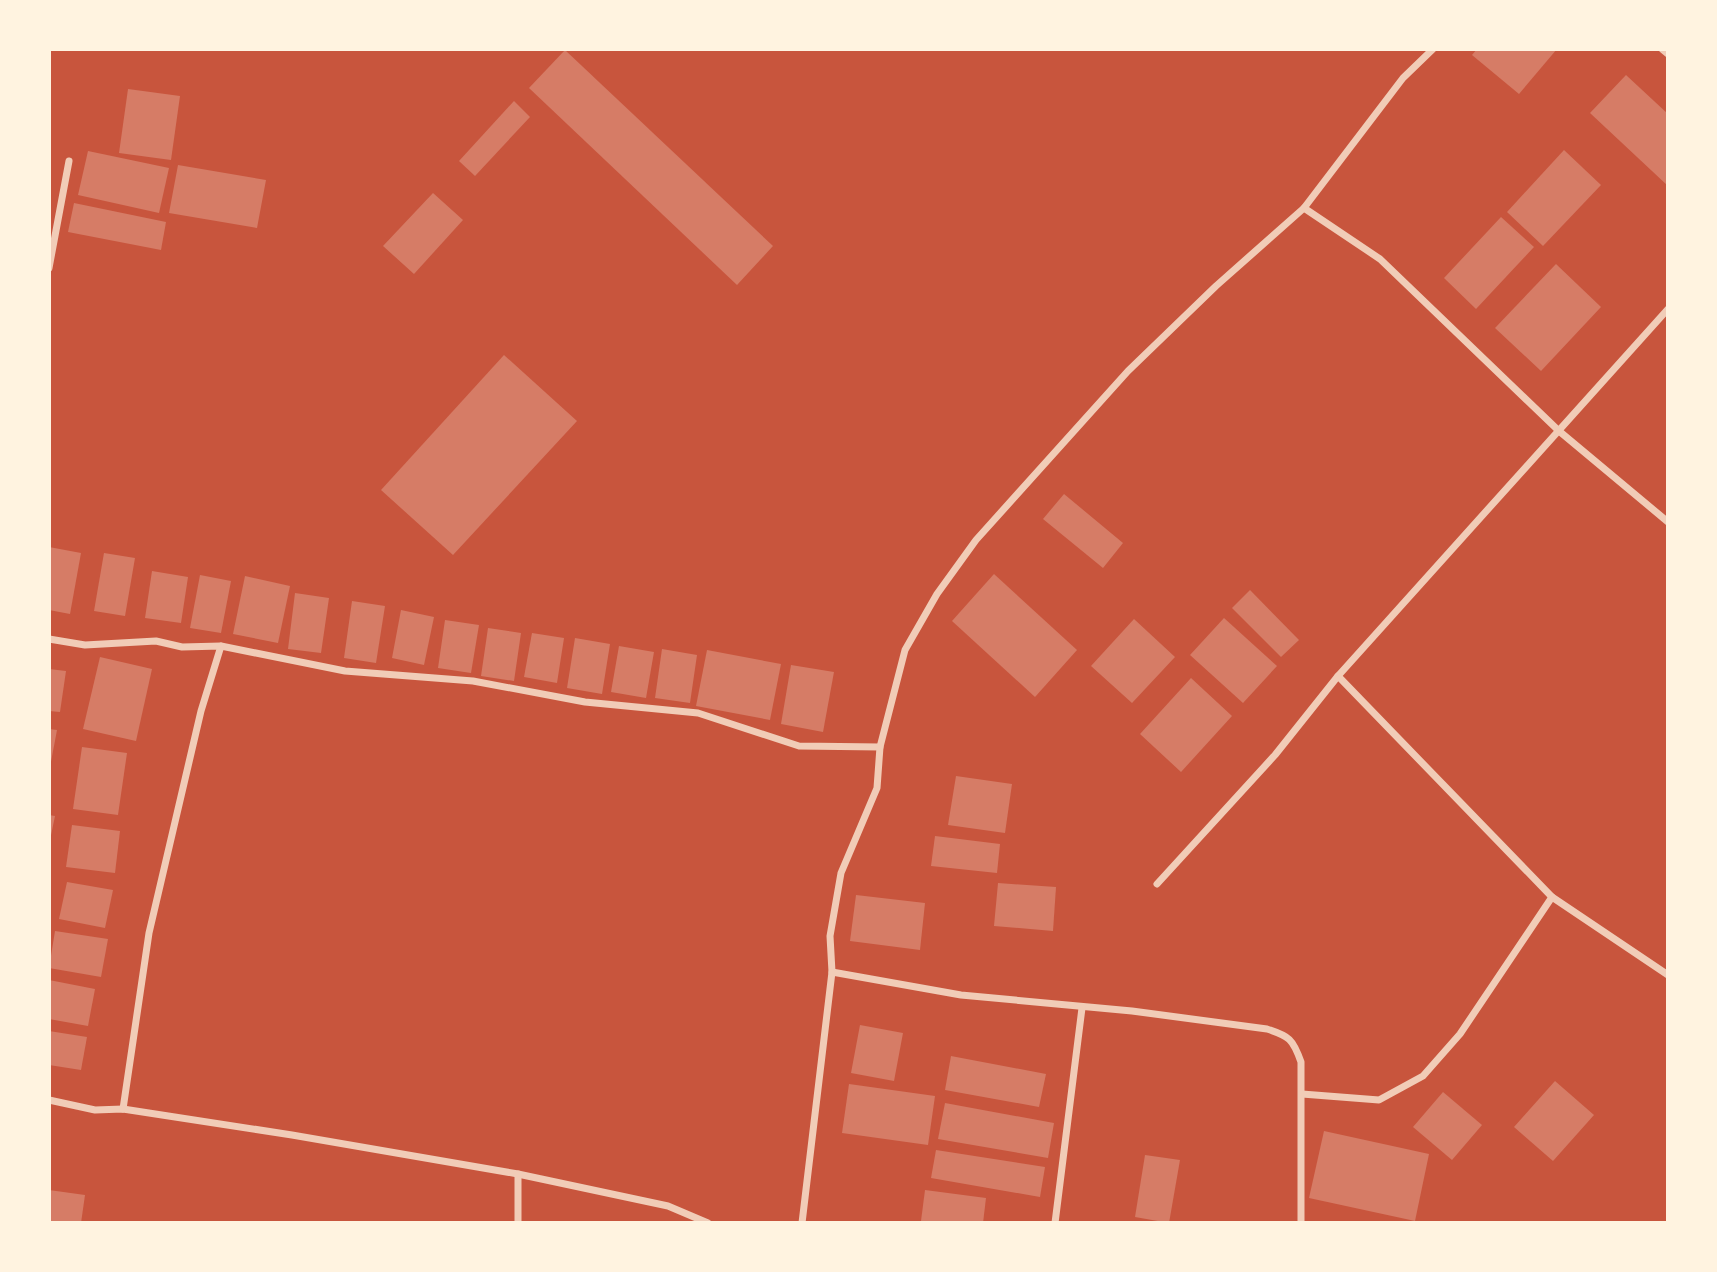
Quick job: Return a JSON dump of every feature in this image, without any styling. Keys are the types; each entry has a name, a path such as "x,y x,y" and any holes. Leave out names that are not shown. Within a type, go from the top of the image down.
{"street":[{"path":"802,1223 832,972 830,936 841,873 877,788 880,747 905,650 937,594 976,540 1128,371 1216,286 1304,208 1403,78 1433,49"},
{"path":"1662,49 1668,54"},
{"path":"49,268 69,161"},
{"path":"1304,208 1380,259 1559,431 1668,522"},
{"path":"1157,884 1275,755 1338,676 1668,309"},
{"path":"49,639 85,645 156,641 182,647 221,646 345,671 473,681 585,702 698,713 799,746 880,747"},
{"path":"123,1109 149,933 201,712 221,646"},
{"path":"1338,676 1552,897 1668,975"},
{"path":"1302,1094 1379,1100 1423,1076 1460,1034 1552,897"},
{"path":"832,972 961,995 1132,1012 1267,1029 1286,1035 1296,1046 1301,1062 1301,1223"},
{"path":"1055,1223 1082,1008"},
{"path":"49,1100 95,1110 123,1109 292,1135 518,1174 668,1206 708,1223"},
{"path":"518,1174 518,1223"}],"building":[{"path":"1477,49 1557,49 1519,94 1472,55"},
{"path":"565,50 773,246 737,285 529,88"},
{"path":"1626,75 1668,114 1668,186 1590,113"},
{"path":"128,89 180,96 171,160 119,153"},
{"path":"514,101 530,117 475,176 459,161"},
{"path":"1564,150 1601,185 1543,246 1507,212"},
{"path":"88,151 169,168 159,213 78,195"},
{"path":"178,165 266,180 257,228 169,213"},
{"path":"433,193 463,220 414,274 383,246"},
{"path":"74,203 166,222 161,250 68,232"},
{"path":"1501,217 1534,247 1476,309 1444,278"},
{"path":"1556,264 1601,307 1541,371 1495,328"},
{"path":"504,355 577,421 453,555 381,490"},
{"path":"1064,494 1123,543 1103,568 1043,519"},
{"path":"49,547 81,553 70,614 49,610"},
{"path":"104,553 135,558 125,616 94,611"},
{"path":"152,571 188,577 181,623 145,618"},
{"path":"994,574 1077,650 1035,697 952,621"},
{"path":"200,575 231,581 221,633 190,628"},
{"path":"245,576 290,586 278,643 233,634"},
{"path":"1250,590 1299,640 1281,657 1232,608"},
{"path":"295,593 329,598 321,653 288,649"},
{"path":"352,601 385,606 376,663 344,658"},
{"path":"401,610 434,617 424,665 392,658"},
{"path":"1224,618 1277,666 1243,703 1190,655"},
{"path":"1134,619 1175,657 1132,703 1091,666"},
{"path":"445,620 479,625 471,673 438,668"},
{"path":"488,628 521,633 514,681 481,676"},
{"path":"532,633 564,638 557,683 524,677"},
{"path":"575,638 610,644 602,694 567,688"},
{"path":"619,646 654,652 646,698 611,692"},
{"path":"662,649 697,655 690,703 655,698"},
{"path":"707,650 781,664 770,720 696,706"},
{"path":"100,657 152,669 136,741 83,729"},
{"path":"791,665 834,672 823,732 781,724"},
{"path":"49,669 66,671 60,712 49,711"},
{"path":"1191,678 1232,716 1181,772 1140,734"},
{"path":"49,729 57,730 50,767 49,767"},
{"path":"82,747 127,753 118,815 73,809"},
{"path":"956,776 1012,784 1005,833 948,825"},
{"path":"49,815 55,816 50,840 49,840"},
{"path":"72,825 120,831 115,873 66,867"},
{"path":"935,836 1000,844 997,873 931,866"},
{"path":"67,882 113,890 105,928 59,919"},
{"path":"998,883 1056,887 1053,931 994,926"},
{"path":"856,895 925,903 920,950 850,941"},
{"path":"55,931 108,939 101,977 49,968"},
{"path":"49,980 95,989 88,1026 49,1019"},
{"path":"860,1025 903,1033 894,1081 851,1073"},
{"path":"49,1031 87,1037 81,1070 49,1065"},
{"path":"951,1056 1046,1074 1039,1107 945,1090"},
{"path":"1555,1081 1594,1115 1553,1161 1514,1127"},
{"path":"849,1084 935,1096 928,1145 842,1133"},
{"path":"1443,1092 1482,1125 1452,1160 1413,1127"},
{"path":"945,1103 1054,1123 1048,1158 938,1139"},
{"path":"1324,1131 1429,1154 1415,1221 1309,1198"},
{"path":"936,1150 1045,1167 1040,1197 931,1178"},
{"path":"1145,1155 1180,1160 1169,1223 1135,1217"},
{"path":"49,1190 85,1195 81,1223 49,1223"},
{"path":"925,1190 986,1198 983,1223 921,1221"}]}
